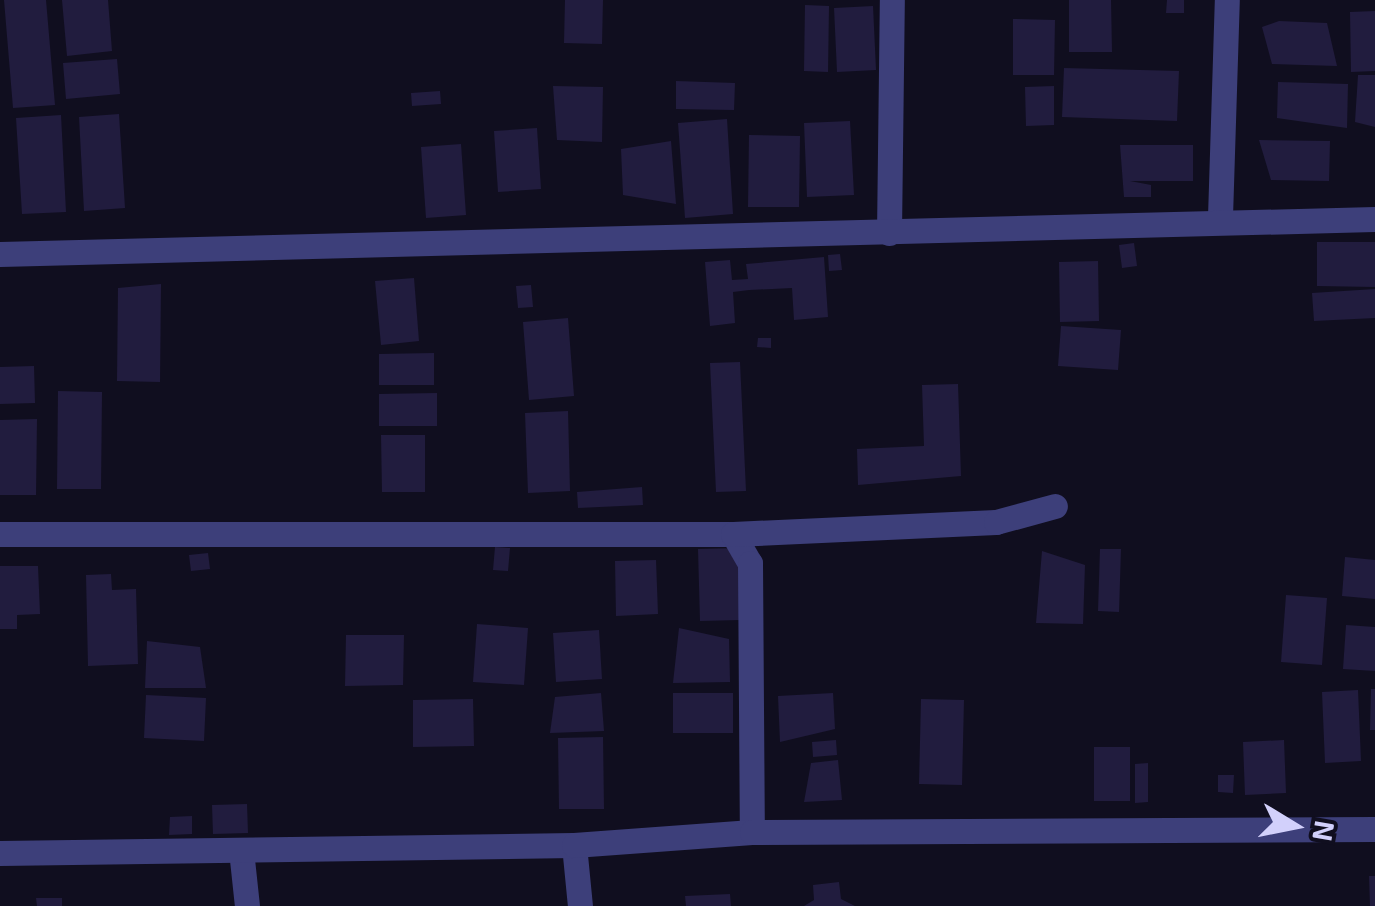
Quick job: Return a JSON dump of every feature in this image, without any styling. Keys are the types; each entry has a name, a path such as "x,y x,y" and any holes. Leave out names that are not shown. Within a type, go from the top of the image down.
{"street":[{"path":"889,233 892,0"},
{"path":"1220,217 1227,0"},
{"path":"0,254 889,233 1220,217 1375,219"},
{"path":"0,534 733,534 996,522 1055,506"},
{"path":"733,534 750,563 752,832"},
{"path":"0,854 574,846 752,832 1375,830"},
{"path":"574,846 580,906"},
{"path":"241,850 246,906"}],"building":[{"path":"4,0 46,0 55,105 13,108"},
{"path":"62,0 108,0 112,51 67,56"},
{"path":"565,0 603,0 602,44 564,43"},
{"path":"1069,0 1111,0 1112,52 1069,52"},
{"path":"1167,0 1184,0 1184,13 1166,13"},
{"path":"805,5 829,6 828,72 804,71"},
{"path":"873,6 876,70 837,72 834,8"},
{"path":"1375,11 1375,71 1351,72 1350,12"},
{"path":"1013,19 1055,20 1054,75 1013,75"},
{"path":"1279,21 1327,23 1337,66 1272,64 1262,27"},
{"path":"117,59 120,94 66,99 63,63"},
{"path":"1064,68 1179,71 1177,121 1062,117"},
{"path":"1358,75 1375,75 1375,127 1355,122"},
{"path":"676,81 735,83 734,110 676,109"},
{"path":"1278,82 1348,84 1347,128 1277,118"},
{"path":"553,86 603,87 602,142 557,140"},
{"path":"1054,86 1054,125 1026,126 1025,87"},
{"path":"440,91 441,104 412,106 411,93"},
{"path":"119,114 125,208 84,211 79,117"},
{"path":"61,115 66,212 22,214 16,118"},
{"path":"727,119 733,214 685,218 678,123"},
{"path":"850,121 854,195 807,197 804,123"},
{"path":"537,128 541,189 498,192 494,131"},
{"path":"749,135 800,136 799,207 748,207"},
{"path":"1259,140 1330,141 1329,181 1271,180"},
{"path":"671,141 676,204 623,195 621,149"},
{"path":"461,144 466,215 426,218 421,147"},
{"path":"1120,145 1193,145 1193,181 1130,181 1151,185 1151,197 1124,197"},
{"path":"1317,242 1375,242 1375,287 1317,286"},
{"path":"1134,243 1137,266 1122,268 1119,245"},
{"path":"840,254 842,270 829,271 828,255"},
{"path":"824,257 828,317 794,320 792,288 749,290 733,292 735,323 710,326 705,262 730,260 732,280 748,279 746,264"},
{"path":"1098,261 1099,321 1060,322 1059,262"},
{"path":"414,278 419,341 381,345 375,281"},
{"path":"161,284 160,382 117,381 118,288"},
{"path":"531,285 533,307 518,308 516,286"},
{"path":"1375,289 1375,318 1314,321 1312,293"},
{"path":"568,318 574,396 529,400 523,322"},
{"path":"1061,326 1121,330 1118,370 1058,366"},
{"path":"758,338 771,338 771,348 757,347"},
{"path":"434,353 434,385 379,385 379,354"},
{"path":"740,362 746,491 716,492 710,363"},
{"path":"34,366 35,403 0,404 0,367"},
{"path":"958,384 961,476 858,485 857,449 924,446 922,385"},
{"path":"58,391 102,392 101,489 57,489"},
{"path":"437,393 437,426 379,426 379,394"},
{"path":"568,411 570,491 528,493 525,413"},
{"path":"37,419 36,495 0,495 0,420"},
{"path":"381,435 425,435 425,492 382,492"},
{"path":"642,487 643,505 578,508 577,492"},
{"path":"495,547 510,548 508,571 493,570"},
{"path":"739,548 740,620 700,621 698,549"},
{"path":"1100,549 1121,549 1119,612 1098,611"},
{"path":"1042,551 1085,565 1083,624 1036,623"},
{"path":"208,553 210,569 191,571 189,555"},
{"path":"1345,557 1375,560 1375,599 1342,596"},
{"path":"656,560 658,614 616,616 615,561"},
{"path":"0,566 38,566 40,614 17,615 17,629 0,629"},
{"path":"111,574 112,590 136,589 138,664 88,666 86,575"},
{"path":"1286,595 1327,598 1322,665 1281,662"},
{"path":"477,624 528,628 524,685 473,682"},
{"path":"1346,625 1375,627 1375,671 1343,669"},
{"path":"679,628 729,639 730,682 673,683"},
{"path":"599,630 602,679 556,682 553,633"},
{"path":"346,635 404,635 403,685 345,686"},
{"path":"147,641 200,647 206,688 145,688"},
{"path":"1371,689 1375,689 1375,730 1370,730"},
{"path":"1358,690 1361,761 1325,763 1322,692"},
{"path":"601,693 604,731 550,733 555,697"},
{"path":"673,693 733,693 733,733 673,733"},
{"path":"833,693 835,729 780,742 778,696"},
{"path":"146,695 206,698 204,741 144,738"},
{"path":"473,699 474,746 413,747 413,700"},
{"path":"921,699 964,700 962,785 919,784"},
{"path":"603,737 604,809 559,809 558,738"},
{"path":"836,740 837,755 813,757 812,742"},
{"path":"1284,740 1286,793 1245,795 1243,742"},
{"path":"1094,747 1130,747 1130,801 1094,801"},
{"path":"838,760 842,800 804,802 811,763"},
{"path":"1148,763 1148,802 1135,803 1135,764"},
{"path":"1218,775 1234,775 1233,793 1218,792"},
{"path":"247,804 248,833 213,834 212,805"},
{"path":"192,816 192,834 169,835 170,817"},
{"path":"1369,876 1375,876 1375,906 1370,906"},
{"path":"839,882 841,899 855,906 804,906 814,900 813,885"},
{"path":"730,894 731,906 686,906 685,896"},
{"path":"36,898 62,898 62,906 37,906"}]}
